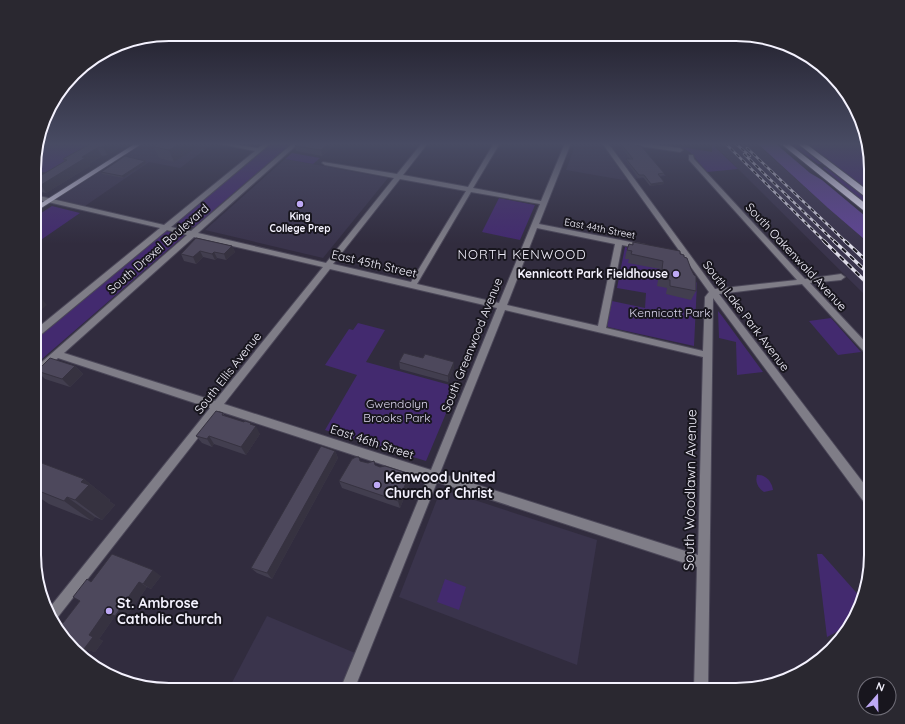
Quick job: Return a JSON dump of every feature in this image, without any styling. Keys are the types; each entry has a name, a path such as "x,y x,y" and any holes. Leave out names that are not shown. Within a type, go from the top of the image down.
{"highway":[{"path":"827,177 864,206"},
{"path":"846,177 864,191"}],"main road":[{"path":"41,206 87,177"}],"street":[{"name":"South Drexel Boulevard","path":"41,330 226,177"},
{"name":"South Drexel Boulevard","path":"41,368 258,177"},
{"name":"South Ellis Avenue","path":"54,612 398,177"},
{"path":"403,177 543,203"},
{"path":"413,285 477,177"},
{"name":"South Greenwood Avenue","path":"349,683 554,177"},
{"name":"South Lake Park Avenue","path":"629,177 713,292 864,493"},
{"name":"South Oakenwald Avenue","path":"706,177 864,347"},
{"name":"East 45th Street","path":"41,198 708,355"},
{"name":"East 44th Street","path":"534,225 654,249"},
{"path":"601,330 619,242"},
{"path":"675,253 686,255"},
{"path":"713,292 840,278"},
{"name":"South Woodlawn Avenue","path":"700,683 708,355 710,297 713,292"},
{"name":"East 46th Street","path":"56,354 703,563"}],"shaded area":[{"path":"92,177 127,177 85,206 57,199"},
{"name":"King College Prep","path":"265,177 388,178 323,258 205,230"},
{"path":"605,177 658,177 623,180"},
{"path":"746,177 793,177 864,239 864,294"},
{"path":"794,177 816,177 864,215 864,239"},
{"path":"441,489 597,540 577,665 399,597"},
{"path":"267,616 355,653 343,683 232,683"}],"green space":[{"path":"231,177 253,177 194,227 176,223"},
{"path":"834,177 838,177 864,196 864,202"},
{"path":"851,177 864,177 864,187"},
{"path":"499,198 535,205 520,240 482,232"},
{"path":"52,206 80,213 41,240 41,213"},
{"path":"166,231 185,235 41,360 41,335"},
{"name":"Kennicott Park","path":"625,247 679,258 697,283 694,346 608,327 607,325 612,301 645,308 646,293 617,288"},
{"path":"718,311 763,372 737,375 736,342 719,338"},
{"path":"831,318 861,352 838,355 809,321"},
{"name":"Gwendolyn Brooks Park","path":"358,323 385,330 366,362 457,387 426,461 325,430 357,375 325,365 349,329 353,330"},
{"path":"757,475 766,477 773,490 764,492 759,487 756,478"},
{"path":"817,554 822,554 858,594 847,619 839,631 827,637"},
{"path":"445,579 466,587 459,610 437,602"}],"building":[{"path":"41,177 54,177 41,185"},
{"path":"645,177 660,177 664,182 651,184"},
{"path":"196,238 232,246 224,254 214,252 212,254 200,251 193,257 181,254"},
{"path":"633,242 680,251 680,254 687,258 694,275 696,276 696,291 670,286 670,280 661,278 663,261 631,254 632,251 627,250 629,244 633,245"},
{"path":"404,353 423,358 425,354 454,362 448,376 399,362"},
{"path":"50,358 75,366 62,379 41,372 41,367"},
{"path":"216,411 223,413 222,415 244,422 245,421 256,426 241,447 209,436 207,439 196,436"},
{"path":"321,446 335,451 267,573 251,568"},
{"name":"Kenwood United Church of Christ","path":"359,457 360,461 368,463 374,461 375,465 380,467 385,466 410,474 398,501 339,481 352,459"},
{"path":"41,463 84,479 81,482 89,485 75,500 67,497 64,501 41,492"},
{"name":"St. Ambrose Catholic Church","path":"112,554 153,570 143,584 139,582 115,616 105,612 89,635 93,637 84,649 68,633 61,622 63,623 80,601 73,597 87,579 91,582"}],"railway":[{"path":"759,177 825,242"},
{"path":"768,177 835,242"},
{"path":"777,177 846,242"},
{"path":"824,241 864,280"},
{"path":"834,241 864,269"},
{"path":"845,241 864,259"}],"place":[{"name":"King College Prep","path":"300,204"},
{"name":"Kennicott Park Fieldhouse","path":"676,274"},
{"name":"Kenwood United Church of Christ","path":"377,485"},
{"name":"St. Ambrose Catholic Church","path":"109,611"}],"district":[{"name":"NORTH KENWOOD","path":"522,254"}]}
